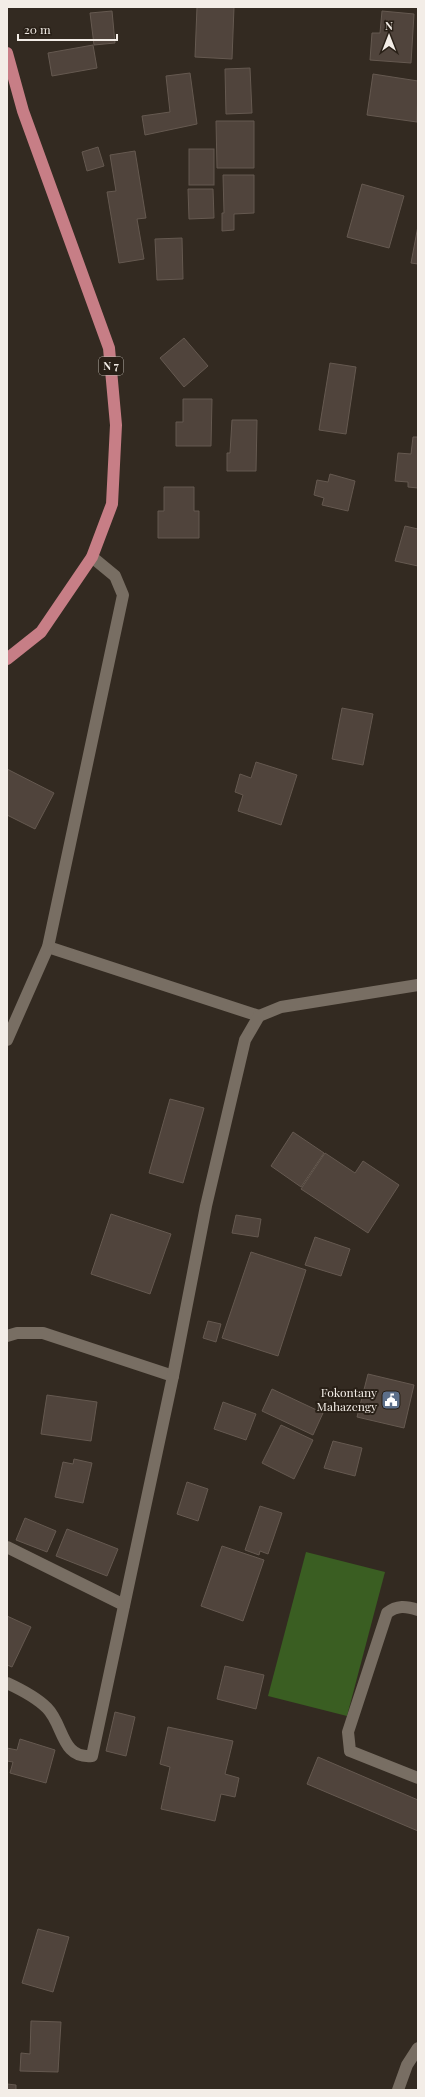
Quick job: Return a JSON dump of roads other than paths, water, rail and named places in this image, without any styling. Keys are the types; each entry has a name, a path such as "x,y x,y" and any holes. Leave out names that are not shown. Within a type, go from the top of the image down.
{"main road":[{"name":"N 7","path":"7,54 23,111 109,348 116,424 112,504 92,557 42,632 7,659"}],"street":[{"path":"7,1040 48,948 123,595 115,576 92,557"},
{"path":"48,948 259,1016"},
{"path":"7,1682 47,1708 72,1752 82,1757 92,1756 173,1376 206,1206 245,1040 259,1016 281,1007 418,985"},
{"path":"7,1336 17,1333 42,1333 173,1376"},
{"path":"7,1547 124,1605"},
{"path":"418,1610 406,1606 394,1608 387,1613 348,1732 348,1742 350,1751 418,1778"},
{"path":"398,2090 407,2065 418,2048"}],"place":[{"name":"Fokontany Mahazengy","path":"391,1400"}]}
